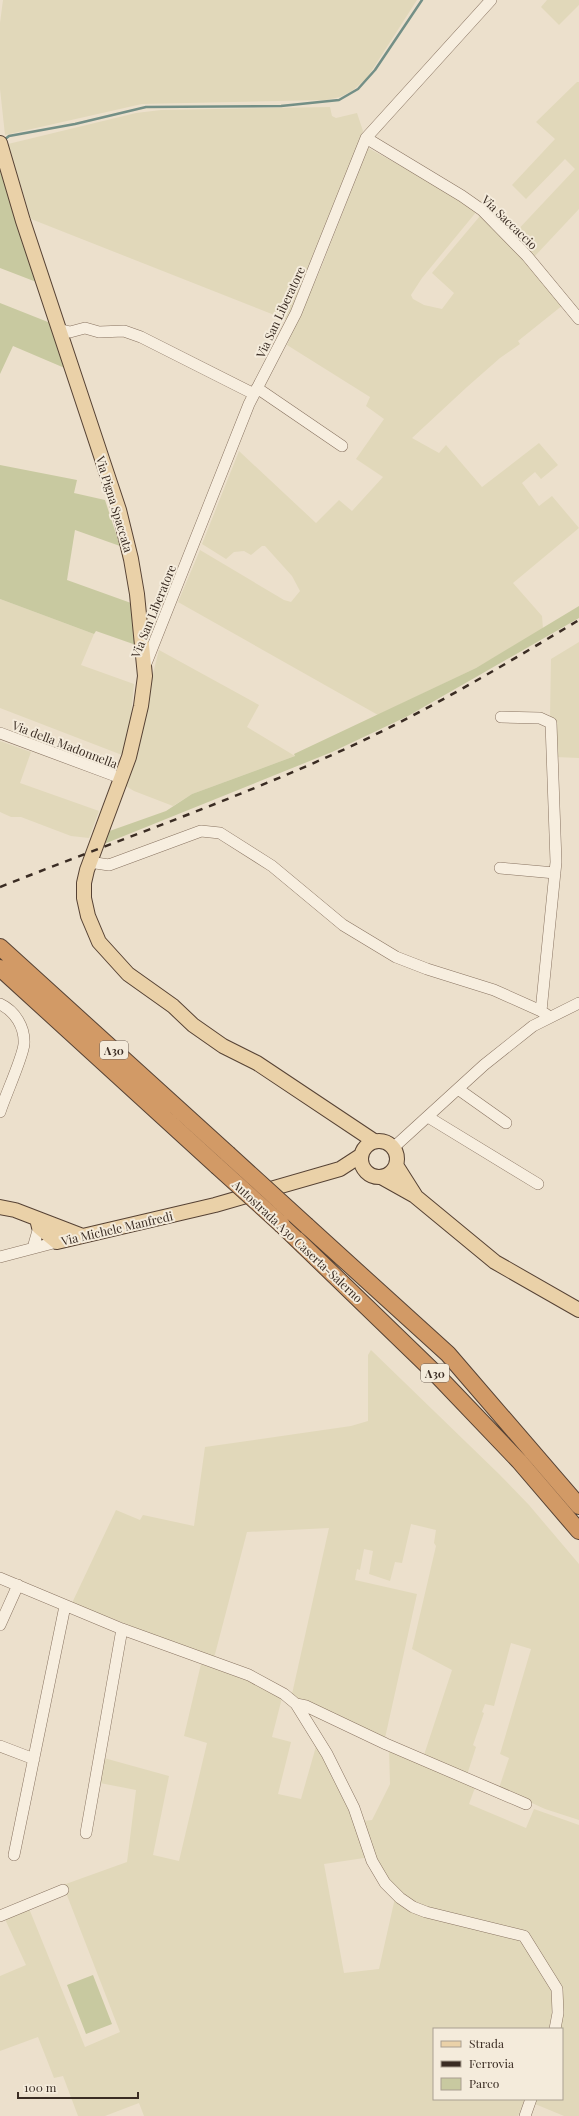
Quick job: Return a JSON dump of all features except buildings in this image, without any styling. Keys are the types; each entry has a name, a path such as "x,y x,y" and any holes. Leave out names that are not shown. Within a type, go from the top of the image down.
{"highway":[{"name":"Autostrada A30 Caserta-Salerno","path":"0,947 448,1354 579,1506"},
{"name":"Autostrada A30 Caserta-Salerno","path":"0,968 282,1226 434,1372 519,1461 579,1531"}],"main road":[{"name":"Via Pigna Spaccata","path":"1,146 58,329 119,510 131,559 137,594 144,668 140,706 136,731 121,778 88,866 84,898 88,916 99,942 128,974 173,1006 193,1025 223,1046 252,1060 374,1141"},
{"path":"334,1115 361,1155"},
{"path":"415,1196 396,1165 396,1153 393,1148 385,1142 374,1141 364,1148 361,1155 361,1162 366,1172 370,1176 381,1178 415,1196 495,1262 579,1310"},
{"path":"340,1169 361,1155"},
{"path":"381,1178 390,1173 396,1165"},
{"path":"340,1169 366,1172"},
{"name":"Via Michele Manfredi","path":"57,1242 80,1235 234,1200 340,1169"},
{"path":"0,1207 38,1223 54,1226 80,1235"},
{"path":"38,1223 57,1242"}],"street":[{"name":"Via San Liberatore","path":"144,668 255,391 296,313 366,138 491,0"},
{"name":"Via Saccaccio","path":"366,138 462,196 482,210 527,256 579,319"},
{"path":"58,329 70,332 85,328 99,332 124,331 141,337 255,391 342,446"},
{"path":"501,717 540,718 551,723 556,842 546,1014"},
{"name":"Via della Madonnella","path":"0,733 121,778"},
{"path":"88,866 109,865 201,831 220,833 272,866 344,925 396,957 427,969 494,990 546,1014"},
{"path":"500,868 555,873"},
{"path":"0,1004 15,1015 23,1030 24,1045 0,1112"},
{"path":"393,1148 484,1065 546,1014 579,1004"},
{"path":"458,1089 506,1123"},
{"path":"428,1117 538,1184"},
{"path":"33,1248 38,1223"},
{"path":"54,1226 57,1233 57,1242"},
{"name":"Via Michele Manfredi","path":"0,1257 57,1242"},
{"path":"0,1578 122,1629 249,1675 268,1684 296,1704 327,1754 342,1782 354,1808 372,1861 385,1883 407,1903 426,1912 524,1936 557,1988 558,2013 555,2028"},
{"path":"0,1625 18,1586"},
{"path":"14,1855 65,1606"},
{"path":"86,1833 122,1629"},
{"path":"296,1704 306,1706 526,1804"},
{"path":"0,1746 34,1758"},
{"path":"0,1916 63,1890"},
{"path":"525,2116 531,2100"}],"shaded area":[{"path":"3,0 417,0 367,78 352,91 340,97 326,100 142,104 5,135 0,89 0,23"},
{"path":"547,0 579,0 579,5 559,25 541,7"},
{"path":"577,82 579,82 579,209 534,257 513,235 575,169 565,159 526,199 512,185 555,139 536,122"},
{"path":"330,107 332,116 336,118 357,113 363,131 287,320 31,219 8,144 136,113 161,110"},
{"path":"368,148 447,191 477,211 422,278 411,295 413,299 424,305 442,309 454,293 432,273 480,216 506,239 563,305 518,341 520,344 500,358 412,438 439,453 446,445 482,487 539,443 558,465 541,479 535,472 522,483 539,506 552,496 579,528 513,583 542,616 543,629 476,668 378,715 178,602 200,550 284,600 291,602 300,591 292,576 265,546 262,546 251,555 244,551 234,552 226,559 202,544 239,451 316,523 339,500 352,511 383,477 356,459 384,419 366,406 370,397 287,345 321,268"},
{"path":"0,599 94,634 81,665 134,684 132,717 122,755 0,708"},
{"path":"579,642 579,758 555,757 550,717 551,659"},
{"path":"159,650 259,705 247,727 295,756 192,794 173,806 134,791 124,785"},
{"path":"0,741 31,752 20,783 99,811 89,838 71,836 21,817 11,817 0,812"},
{"path":"371,1350 499,1474 529,1505 579,1564 579,1820 545,1809 499,1788 509,1758 500,1754 531,1649 511,1643 494,1706 485,1704 482,1712 484,1713 473,1745 476,1747 467,1775 423,1758 452,1670 412,1649 436,1546 434,1543 436,1530 411,1524 402,1563 395,1562 390,1581 369,1574 373,1551 364,1549 360,1570 357,1569 355,1580 417,1594 385,1738 299,1701 292,1694 329,1528 247,1532 214,1658 72,1603 116,1510 140,1520 143,1515 194,1526 205,1447 351,1426 368,1421 368,1355"},
{"path":"201,1664 252,1682 282,1698 272,1737 291,1742 278,1794 301,1799 317,1743 336,1777 367,1853 364,1858 324,1864 344,1973 379,1969 395,1898 522,1938 555,1993 551,2028 433,2028 433,2100 525,2100 518,2116 144,2116 139,2103 105,2116 78,2116 63,2076 54,2078 38,2037 0,2051 0,1976 26,1965 4,1917 28,1906 85,2047 120,2032 63,1885 127,1862 136,1790 100,1783 104,1758 169,1776 153,1855 179,1861 207,1743 184,1736"},
{"path":"389,1749 476,1785 469,1804 526,1828 534,1809 579,1825 579,2116 564,2116 535,2104 534,2101 563,2100 563,2028 559,2028 563,2011 527,1933 428,1910 398,1891 382,1871 370,1843 363,1821 372,1820 390,1784"}],"green space":[{"path":"0,158 39,283 0,268"},
{"path":"0,303 53,324 67,369 13,346 0,374"},
{"path":"0,465 77,480 74,493 105,500 120,546 75,530 67,580 131,603 136,645 96,631 94,634 0,599"},
{"path":"579,606 579,618 408,716 332,752 99,846 104,833 166,811 192,794 295,756 294,754 476,668"},
{"path":"93,1975 112,2024 86,2034 67,1985"}],"waterway":[{"path":"4,140 9,136 75,124 146,107 281,106 339,100 358,89 375,70 422,0"}],"railway":[{"path":"0,887 210,806 334,754 428,708 579,620"}]}
